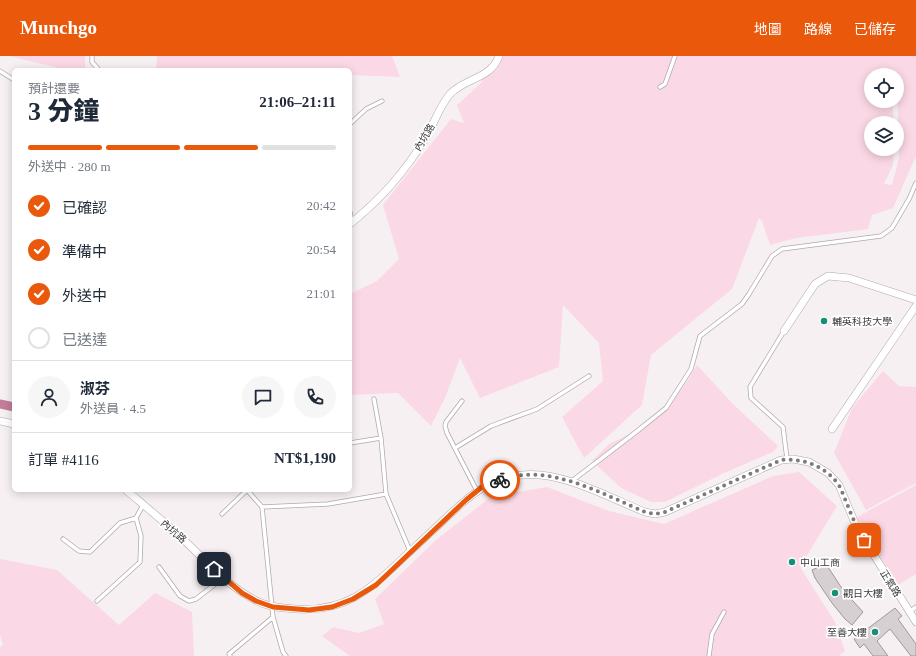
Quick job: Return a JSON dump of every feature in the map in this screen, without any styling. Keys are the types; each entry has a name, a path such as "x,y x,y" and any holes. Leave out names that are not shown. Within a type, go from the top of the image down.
{"street":[{"name":"內坑路","path":"352,222 382,197 396,180 427,136 439,109 451,94 460,87 486,74 494,67 499,56"},
{"path":"784,331 815,284 828,276 849,278 916,300"},
{"path":"832,429 916,306"},
{"path":"0,421 12,424"},
{"name":"正氣路","path":"572,482 645,512 655,514 665,512 781,460 793,459 809,462 828,473 839,485 857,528 916,622"},
{"name":"內坑路","path":"128,492 185,541 223,578 242,593 256,601 273,607 309,610 332,607 353,599 376,585 466,500 483,486 503,479 523,475 544,475 572,482"}],"lane":[{"path":"92,56 92,62 97,68"},
{"path":"660,87 665,84 675,56"},
{"path":"0,71 12,79"},
{"path":"352,122 366,109 382,101"},
{"path":"572,482 666,408 691,369 700,336 742,304 772,256 782,249 881,236 892,228 909,199 916,183"},
{"path":"784,331 750,387 751,398 783,427 787,459"},
{"path":"455,448 492,426 537,409 589,376"},
{"path":"374,398 381,438 386,494 410,552"},
{"path":"462,401 446,422 445,426 477,491"},
{"path":"352,443 381,438"},
{"path":"222,514 245,492"},
{"path":"249,492 262,507 273,618 283,652 286,656"},
{"path":"262,507 328,504 386,494"},
{"path":"97,601 140,562 141,536 136,518 143,505"},
{"path":"63,539 79,551 90,552 120,523 136,518"},
{"path":"158,568 180,596 189,601 196,599 223,578"},
{"path":"909,612 916,607"},
{"path":"709,656 712,634 724,612"},
{"path":"230,656 229,654 273,618"}],"shaded area":[{"path":"9,56 85,56 85,68 59,68"},
{"path":"157,56 392,56 400,77 352,75 352,68 156,68"},
{"path":"499,56 916,56 916,156 893,208 872,215 868,229 796,238 770,245 762,221 759,218 732,289 651,355 642,405 584,458 562,417 603,381 599,343 563,305 559,367 480,398 460,358 445,398 431,426 398,393 352,395 352,293 377,281 399,259 383,205 451,119 464,123 457,105 482,82 484,71"},
{"path":"697,365 732,403 778,446 773,452 724,473 665,502 651,502 621,488 592,461 609,444 636,431 668,406 686,383"},
{"path":"883,371 899,386 916,387 916,483 866,510 834,453 852,408"},
{"path":"799,472 837,506 800,567 835,622 845,651 839,656 350,656 322,636 333,627 359,633 384,624 375,599 436,540 492,496 547,487 609,511 664,524 773,476"},
{"path":"916,485 916,574 898,585 857,517"},
{"path":"0,559 57,570 119,625 155,593 192,612 194,656 0,656 0,647 3,645 0,635"}],"building":[{"name":"觀日大樓","path":"826,564 843,590 863,612 852,625 832,603 815,578 812,570"},
{"name":"至善大樓","path":"895,608 902,616 898,619 916,644 916,656 911,656 890,629 877,641 888,656 873,656 864,644 860,648 854,639"}],"waterway":[{"path":"0,404 12,407"}],"way so far":[{"path":"500,480 523,475 544,475 572,482 645,512 655,514 665,512 781,460 793,459 809,462 828,473 839,485 857,528 864,540"}],"place":[{"name":"輔英科技大學","path":"824,321"},
{"name":"中山工商","path":"792,562"},
{"name":"觀日大樓","path":"835,593"},
{"name":"至善大樓","path":"875,632"}],"route":[{"path":"214,569 242,593 256,601 273,607 309,610 332,607 353,599 376,585 466,500 483,486 500,480"}]}
